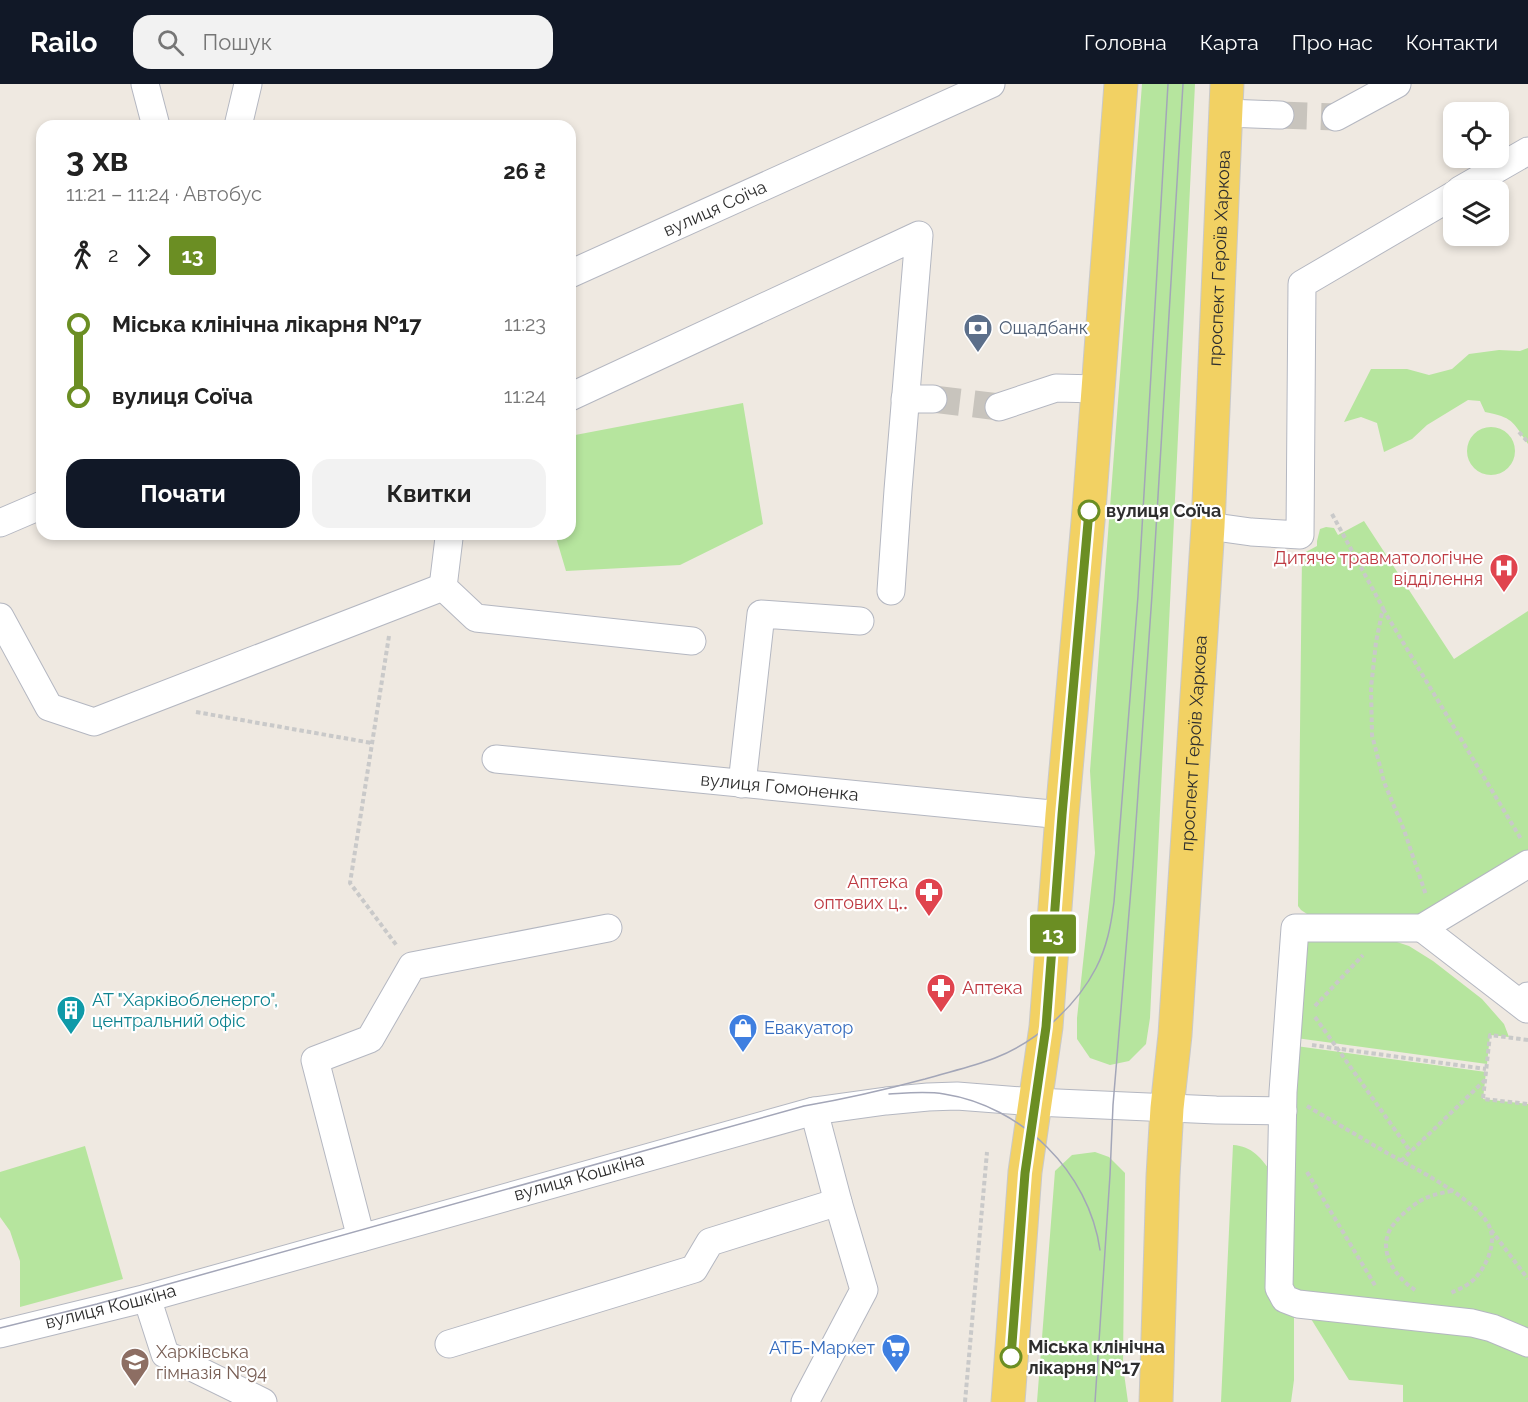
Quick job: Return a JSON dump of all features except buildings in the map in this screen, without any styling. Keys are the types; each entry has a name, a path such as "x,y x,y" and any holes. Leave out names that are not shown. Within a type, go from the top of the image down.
{"main road":[{"path":"1008,1402 1025,1173 1046,1027 1089,510 1121,84"},
{"name":"проспект Героїв Харкова","path":"1156,1402 1162,1176 1175,1035 1208,526 1227,99"}],"street":[{"path":"145,84 154,120"},
{"path":"239,120 248,84"},
{"name":"вулиця Соїча","path":"576,271 991,84"},
{"path":"1336,117 1397,84"},
{"path":"1227,99 1280,115"},
{"path":"1477,180 1528,151"},
{"path":"1208,526 1300,535 1302,284 1443,201"},
{"path":"576,394 919,235 891,591"},
{"path":"999,407 1056,388 1098,389"},
{"path":"905,399 933,399"},
{"path":"0,523 36,508"},
{"path":"443,587 449,540"},
{"path":"0,617 49,707 94,723 443,587"},
{"path":"443,587 476,618 692,641"},
{"path":"742,784 761,614 860,621"},
{"name":"вулиця Гомоненка","path":"496,759 1062,815"},
{"path":"1525,853 1428,924 1389,928 1295,927 1283,1102 1279,1288 1285,1299 1298,1304 1472,1323 1492,1328 1528,1343"},
{"path":"1428,924 1528,1009"},
{"path":"361,1238 315,1060 370,1039 412,966 608,928"},
{"path":"1528,996 1528,1009"},
{"name":"вулиця Кошкіна","path":"0,1334 147,1298 814,1111 886,1101 957,1096 1216,1110 1283,1102"},
{"path":"805,1402 864,1290 814,1111"},
{"path":"449,1344 694,1269 710,1242 838,1202"},
{"path":"147,1298 165,1354 263,1402"}],"path":[{"path":"1519,432 1528,442"},
{"path":"1332,514 1383,608 1525,853"},
{"path":"394,606 350,883 412,966"},
{"path":"1383,608 1376,642 1371,688 1372,735 1384,782 1404,830 1428,924"},
{"path":"190,711 372,743"},
{"path":"1389,928 1310,1011 1410,1151"},
{"path":"1528,1040 1490,1035 1483,1099 1528,1104"},
{"path":"1287,1041 1486,1069"},
{"path":"1401,1161 1485,1080"},
{"path":"1283,1102 1401,1161 1452,1191 1472,1206 1528,1280"},
{"path":"965,1402 987,1152"},
{"path":"1307,1171 1392,1315"},
{"path":"1418,1292 1405,1284 1392,1268 1387,1251 1388,1234 1404,1212 1422,1200 1452,1191"},
{"path":"1443,1294 1451,1293 1470,1283 1482,1270 1492,1241 1490,1229"}],"green space":[{"path":"1142,84 1195,84 1150,1018 1146,1044 1129,1061 1110,1065 1090,1058 1077,1039 1077,1018 1095,853 1090,771"},
{"path":"1528,348 1528,444 1511,422 1502,416 1485,412 1480,401 1468,400 1427,425 1412,439 1384,452 1377,423 1361,417 1344,422 1371,369 1407,369 1429,375 1452,369 1469,354 1499,350 1520,351"},
{"path":"743,403 763,524 680,565 566,571 557,540 576,540 576,435"},
{"path":"1491,427 1508,434 1515,451 1508,468 1491,475 1474,468 1467,451 1474,434"},
{"path":"1364,521 1454,659 1528,611 1528,852 1422,915 1356,918 1307,914 1298,906 1302,554 1317,546 1320,529 1334,528 1338,535"},
{"path":"1391,940 1409,946 1433,961 1482,999 1504,1024 1509,1037 1490,1035 1487,1064 1296,1038 1307,941"},
{"path":"1296,1046 1486,1072 1483,1099 1528,1104 1528,1402 1403,1402 1403,1385 1349,1380 1303,1306 1289,1293"},
{"path":"1233,1145 1251,1150 1272,1173 1294,1306 1294,1380 1291,1402 1221,1402"},
{"path":"85,1146 123,1279 20,1307 20,1261 10,1231 0,1217 0,1172"},
{"path":"1095,1152 1109,1157 1125,1173 1123,1366 1128,1402 1037,1402 1055,1171 1072,1155"}],"tunnel":[{"path":"1280,115 1336,117"},
{"path":"933,399 999,407"}],"tram line":[{"path":"0,1328 97,1304 804,1106 880,1091 969,1067 995,1058 1025,1043 1040,1033 1066,1009 1088,982 1100,960 1108,936 1114,902 1138,596 1168,84"},
{"path":"1095,1402 1113,1105 1152,595 1183,84"},
{"path":"889,1094 937,1093 973,1101 1000,1112 1025,1128 1047,1147 1082,1194 1093,1221 1100,1250"}],"bus line":[{"name":"13","path":"1011,1357 1025,1173 1046,1027 1089,511"}],"place":[{"name":"Ощадбанк","path":"978,354"},
{"name":"вулиця Соїча","path":"1089,511"},
{"name":"Дитяче травматологічне відділення","path":"1504,594"},
{"name":"Аптека оптових ц‥","path":"929,918"},
{"name":"Аптека","path":"941,1014"},
{"name":"АТ \"Харківобленерго\", центральний офіс","path":"71,1036"},
{"name":"Евакуатор","path":"743,1054"},
{"name":"Міська клінічна лікарня №17","path":"1011,1357"},
{"name":"АТБ-Маркет","path":"896,1374"},
{"name":"Харківська гімназія №94","path":"135,1388"}]}
